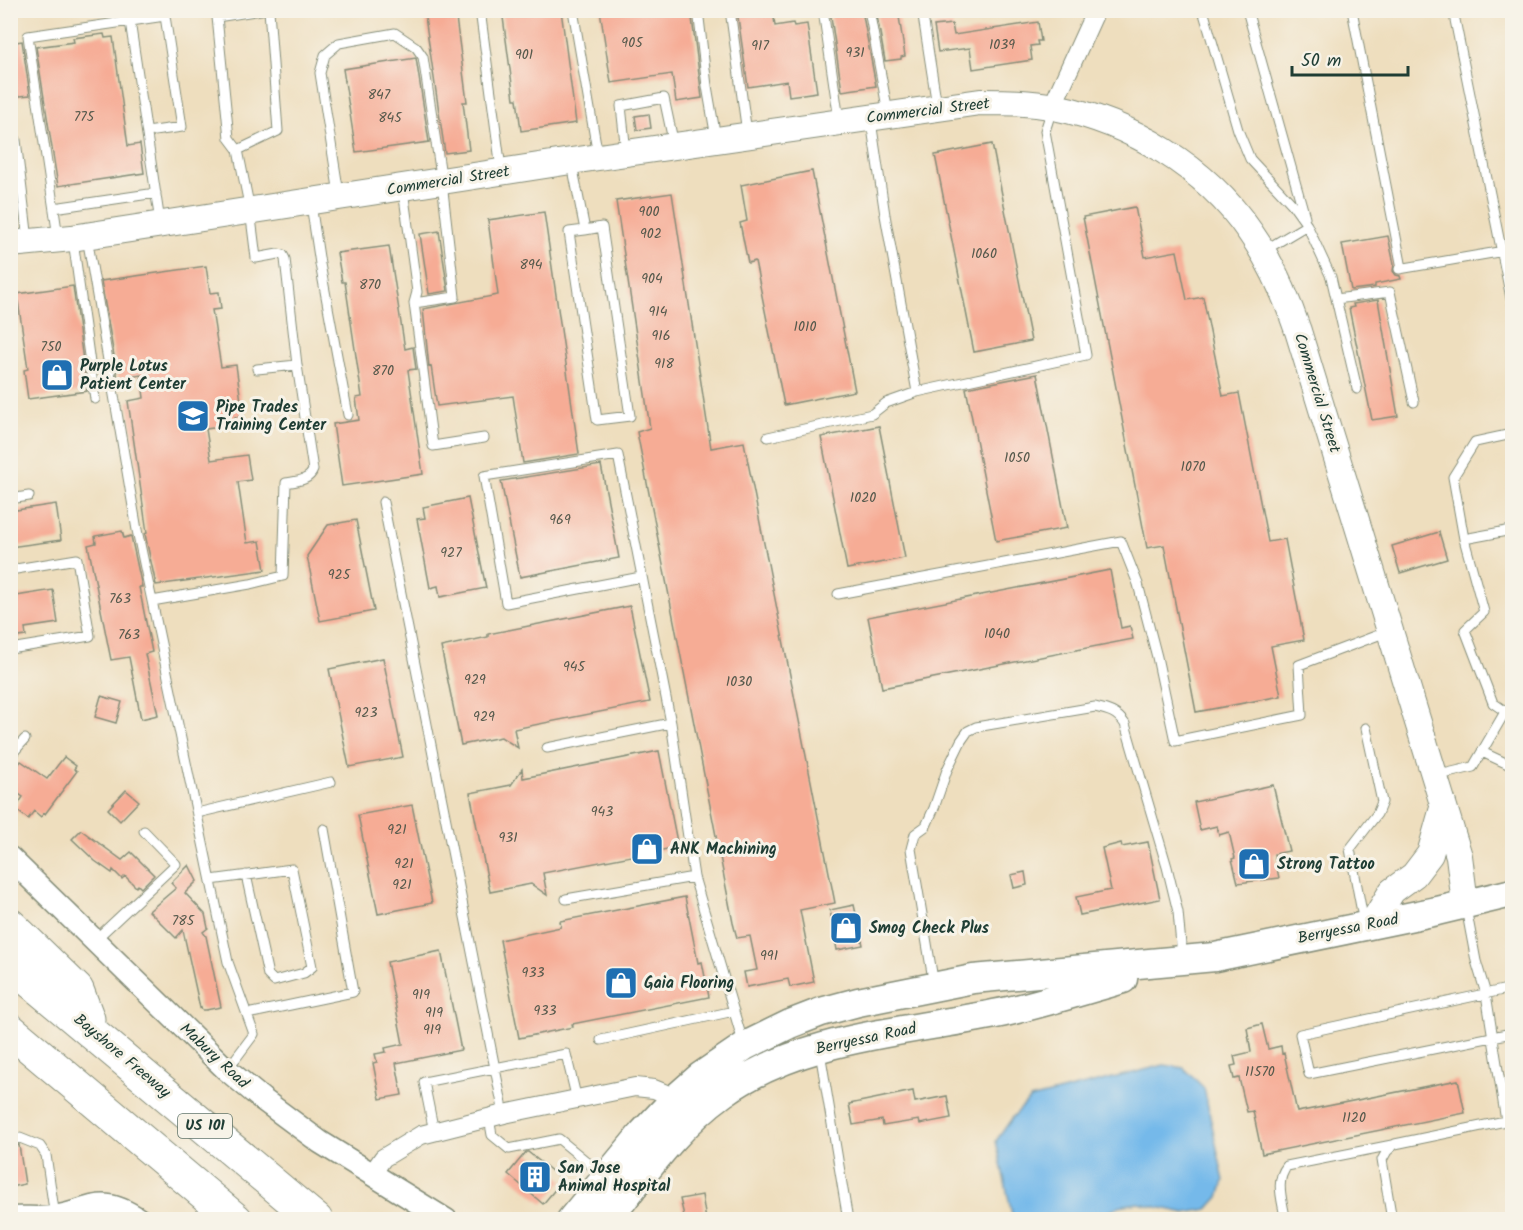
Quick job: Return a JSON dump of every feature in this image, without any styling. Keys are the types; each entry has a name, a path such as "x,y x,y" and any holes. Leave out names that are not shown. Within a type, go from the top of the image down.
{"highway":[{"path":"10,925 77,990 93,1032"},
{"name":"Bayshore Freeway","path":"10,964 316,1220"},
{"path":"10,1030 236,1220"},
{"path":"10,1056 45,1059"}],"main road":[{"name":"Commercial Street","path":"19,243 160,225 571,161 674,148 980,102 1013,102 1052,107 1090,116 1131,132 1170,154 1209,184 1249,230 1284,291 1459,856 1465,903"},
{"path":"1369,925 1392,891 1414,875 1430,854 1444,808"},
{"name":"Berryessa Road","path":"571,1220 676,1098 701,1076 745,1046 821,1012 858,1002 973,979 1215,957 1512,893"},
{"name":"Berryessa Road","path":"607,1220 653,1162 699,1112 749,1075 776,1062 819,1047 1010,1011 1182,961"}],"street":[{"path":"1052,107 1096,10"},
{"name":"Mabury Road","path":"10,858 226,1069 262,1100 320,1142 446,1220"},
{"path":"372,1174 383,1158 421,1136 497,1116 635,1087 654,1089 676,1098"},
{"path":"10,1218 55,1218 98,1204 126,1210 140,1220"}],"lane":[{"path":"152,601 283,576 286,483 306,479 313,470 297,365 285,259 283,255 278,254 255,258 250,210 238,150 229,138 217,17 261,10"},
{"path":"238,150 278,131 270,10"},
{"path":"480,10 501,172"},
{"path":"573,10 598,158"},
{"path":"698,10 707,86 717,141"},
{"path":"730,10 748,136"},
{"path":"823,10 840,123"},
{"path":"869,10 885,215 917,392"},
{"path":"922,10 937,109"},
{"path":"1203,10 1238,130 1250,159 1292,204 1307,225"},
{"path":"1247,10 1307,225 1331,276 1357,389"},
{"path":"1352,10 1400,268 1503,251"},
{"path":"1453,10 1512,303"},
{"path":"147,132 182,127 165,16 28,36 54,208 72,237 228,962 254,1034 226,1069"},
{"path":"130,21 160,225"},
{"path":"340,197 320,73 325,55 339,43 395,33 416,47 423,57 442,182 455,297 414,303"},
{"path":"626,154 621,106 664,98 674,148"},
{"path":"768,437 872,414 886,403 917,392 1086,356 1045,131 1052,107"},
{"path":"10,140 15,140 15,169 27,222 19,243"},
{"path":"571,161 585,230"},
{"path":"10,178 15,169"},
{"path":"402,187 417,292 414,303 434,446 484,438"},
{"path":"54,208 156,193"},
{"path":"311,201 320,264 348,415"},
{"path":"1263,251 1307,225"},
{"path":"602,227 630,416 597,420 569,232 585,230 602,227"},
{"path":"72,237 95,399"},
{"path":"1336,299 1390,292 1414,402"},
{"path":"257,369 297,365"},
{"path":"1433,776 1473,767 1509,714 1493,703 1465,630 1484,612 1464,539 1454,477 1475,442 1512,434"},
{"path":"641,578 506,603 484,476 618,455 671,723 694,877 745,1046"},
{"path":"10,499 29,496"},
{"path":"383,502 495,1068 497,1116 492,1135 509,1149 559,1139 606,1178"},
{"path":"1464,539 1512,530"},
{"path":"837,594 1121,541 1141,594 1175,741 1302,715 1299,665 1389,631"},
{"path":"10,570 77,559 90,636 10,649"},
{"path":"934,987 911,849 915,834 926,826 960,741 968,731 976,727 1095,707 1119,716 1125,724 1178,912 1182,961"},
{"path":"547,748 671,723"},
{"path":"1366,728 1382,802 1377,814 1350,849 1369,925"},
{"path":"10,756 25,739"},
{"path":"1482,752 1512,766"},
{"path":"197,813 331,782"},
{"path":"247,1014 353,992 324,829"},
{"path":"95,940 176,864 144,831"},
{"path":"211,880 246,875 292,869 312,967 304,973 274,981 268,975 246,875"},
{"path":"566,899 694,877"},
{"path":"1285,1217 1280,1183 1282,1173 1287,1166 1509,1120 1486,994 1476,962 1465,903"},
{"path":"1512,988 1300,1034 1309,1074 1512,1033"},
{"path":"601,1040 734,1011"},
{"path":"819,1047 848,1220"},
{"path":"434,1132 424,1082 566,1054 578,1100"},
{"path":"10,1140 20,1138 40,1146 46,1155 55,1218"},
{"path":"1392,1220 1382,1160 1395,1144"}],"water":[{"path":"1164,1065 1184,1068 1204,1088 1224,1181 1219,1197 1208,1209 1185,1213 1138,1203 1119,1206 1098,1219 1013,1219 996,1141 1013,1117 1030,1099"}],"building":[{"path":"424,10 455,10 467,102 463,102 469,150 445,153"},
{"path":"502,10 561,10 576,123 521,131 517,99 514,99"},
{"path":"600,10 691,10 702,98 676,102 672,74 611,83"},
{"path":"737,10 773,10 775,26 793,23 794,26 807,24 817,92 789,96 787,81 748,87"},
{"path":"830,10 862,10 876,86 842,91"},
{"path":"876,10 898,10 905,56 901,59 885,61"},
{"path":"1038,22 1041,41 1037,41 1038,45 1030,46 1032,60 973,69 970,48 938,52 934,26 952,24 954,35"},
{"path":"104,34 105,38 113,37 128,146 140,144 144,173 58,186 36,47 74,42 73,38"},
{"path":"22,41 30,95 10,97 10,43"},
{"path":"416,58 429,142 356,152 343,69"},
{"path":"649,114 651,128 637,130 635,116"},
{"path":"992,144 1031,341 974,352 935,155"},
{"path":"812,171 855,391 784,405 755,261 748,263 740,223 747,221 741,185"},
{"path":"672,193 711,448 744,442 835,903 800,910 814,982 790,987 788,979 747,987 744,972 757,970 750,936 737,938 733,923 637,432 650,428 616,201"},
{"path":"1135,207 1145,257 1177,251 1187,300 1203,297 1223,396 1239,393 1268,542 1285,539 1304,640 1271,646 1281,696 1196,712 1164,545 1147,548 1083,217"},
{"path":"544,212 579,454 523,463 513,396 437,406 431,366 429,367 423,309 498,295 488,220"},
{"path":"439,231 448,291 429,294 420,234"},
{"path":"1388,236 1394,264 1393,271 1401,279 1375,284 1375,287 1351,290 1342,244"},
{"path":"389,246 405,349 413,347 416,369 408,370 423,474 342,486 333,424 359,420 356,398 362,397 345,282 342,282 337,253"},
{"path":"206,266 210,293 219,292 221,309 212,310 221,367 236,365 243,416 235,417 236,425 206,429 211,460 247,455 251,480 238,482 247,543 260,541 265,570 156,585 145,534 147,533 128,401 144,398 141,375 118,379 101,281"},
{"path":"73,286 87,391 28,399 24,370 28,369 17,294"},
{"path":"1378,300 1398,416 1372,420 1349,308 1354,307 1353,304"},
{"path":"1037,374 1067,528 996,541 966,388"},
{"path":"879,426 905,558 847,569 821,437"},
{"path":"601,465 619,558 520,577 501,481"},
{"path":"468,498 486,588 440,597 438,586 430,588 417,519 425,518 423,507"},
{"path":"56,504 61,540 10,547 10,511"},
{"path":"356,520 374,611 320,621 307,556 328,525"},
{"path":"122,531 124,538 131,536 152,652 145,654 158,715 141,719 129,657 111,660 88,545 96,543 95,536"},
{"path":"1439,532 1447,559 1400,573 1392,546"},
{"path":"1110,570 1121,628 1130,626 1133,639 882,688 868,617"},
{"path":"53,590 58,623 25,628 26,636 10,638 10,597"},
{"path":"630,606 650,702 514,729 518,748 501,737 461,745 441,647 488,637 488,634"},
{"path":"383,658 403,757 349,767 329,669"},
{"path":"101,696 122,702 116,723 95,717"},
{"path":"659,751 678,847 543,873 547,895 531,884 490,892 470,793 511,785 522,769 523,778"},
{"path":"64,757 76,766 74,769 77,771 45,814 41,817 34,811 28,819 15,809 23,797 10,788 10,775 21,761 47,779"},
{"path":"1273,785 1289,851 1274,854 1279,878 1238,883 1229,832 1219,835 1217,826 1200,830 1194,802"},
{"path":"126,790 139,801 120,821 108,809"},
{"path":"412,805 432,903 378,914 358,815"},
{"path":"81,830 122,860 131,852 154,875 141,888 138,885 136,887 125,876 122,879 113,870 112,873 95,861 72,839"},
{"path":"1148,842 1160,899 1080,915 1076,897 1111,890 1102,848 1121,843 1122,847"},
{"path":"189,865 197,881 185,893 205,914 208,928 203,932 206,936 221,1007 206,1010 200,1008 183,930 176,938 149,911 176,888 171,883"},
{"path":"1025,872 1027,885 1014,888 1011,875"},
{"path":"685,897 698,963 702,962 709,997 572,1024 573,1027 519,1038 500,940 561,927 560,921"},
{"name":"Smog Check Plus","path":"854,905 863,945 837,950 830,910"},
{"path":"441,951 461,1050 396,1063 402,1095 380,1099 373,1063 377,1062 375,1054 386,1052 385,1048 403,1044 387,962"},
{"path":"1262,1024 1268,1049 1281,1046 1282,1054 1284,1053 1297,1112 1458,1080 1465,1113 1262,1154 1253,1111 1247,1112 1239,1078 1234,1079 1231,1066 1236,1065 1234,1056 1251,1052 1247,1028"},
{"path":"913,1091 915,1102 947,1096 951,1118 920,1124 919,1120 883,1126 882,1120 853,1125 849,1104"},
{"path":"19,1145 25,1184 10,1187 10,1147"},
{"name":"San Jose Animal Hospital","path":"526,1152 563,1180 543,1204 508,1174"},
{"path":"702,1195 706,1220 685,1220 680,1199"}],"place":[{"name":"Purple Lotus Patient Center","path":"57,375"},
{"name":"Pipe Trades Training Center","path":"193,416"},
{"name":"ANK Machining","path":"647,849"},
{"name":"Strong Tattoo","path":"1254,864"},
{"name":"Smog Check Plus","path":"846,928"},
{"name":"Gaia Flooring","path":"621,983"},
{"name":"San Jose Animal Hospital","path":"535,1177"}]}
